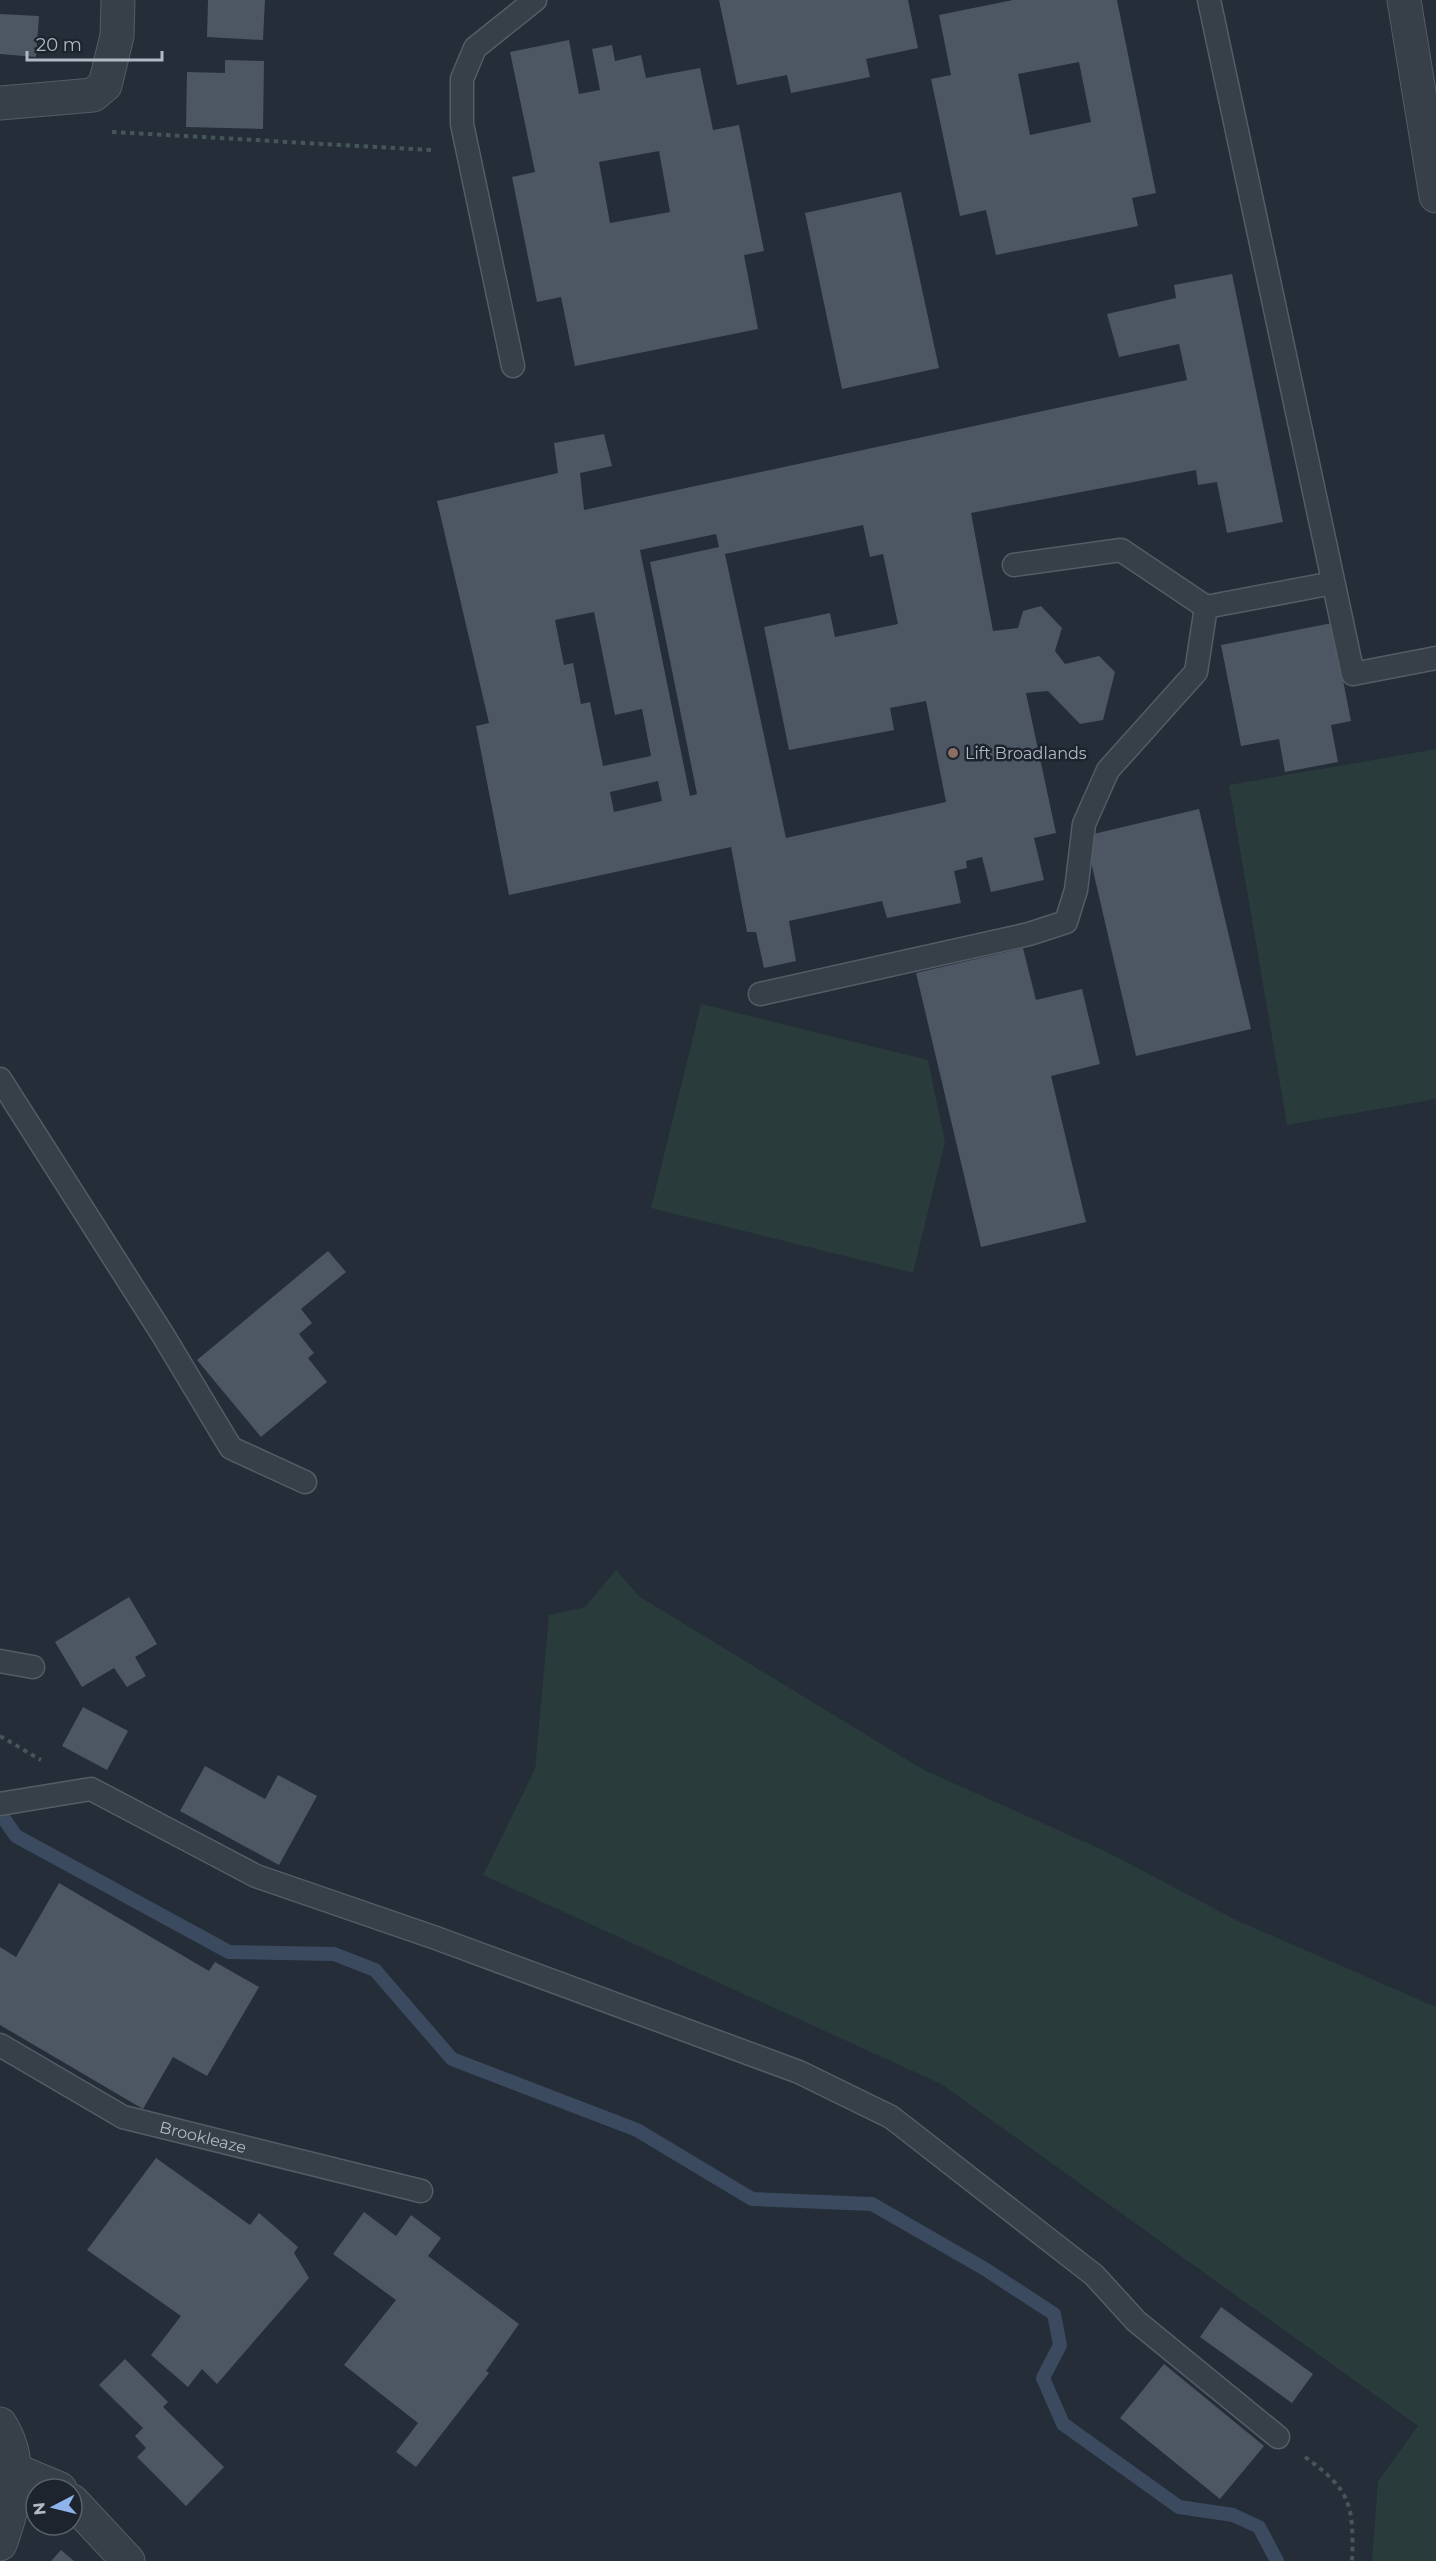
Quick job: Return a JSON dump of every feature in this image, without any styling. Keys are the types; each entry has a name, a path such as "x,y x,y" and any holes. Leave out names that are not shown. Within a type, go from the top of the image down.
{"street":[{"path":"0,103 93,95 105,85 117,36 118,0"},
{"path":"1404,0 1436,196"},
{"path":"0,2424 8,2436 17,2471 9,2522 0,2544"},
{"path":"17,2471 31,2477"},
{"path":"84,2514 128,2561"}],"lane":[{"path":"513,366 462,124 462,79 475,48 535,0"},
{"path":"1209,0 1353,674 1436,658"},
{"path":"1014,565 1120,550 1206,607 1333,583"},
{"path":"760,994 1029,934 1066,922 1076,890 1084,824 1108,770 1196,672 1206,607"},
{"path":"0,1079 157,1325 231,1448 305,1482"},
{"path":"0,1661 33,1667"},
{"path":"11,1803 91,1789 256,1876 436,1938 799,2072 891,2117 1094,2275 1136,2321 1278,2437"},
{"name":"Brookleaze","path":"0,2045 123,2117 421,2191"}],"path":[{"path":"106,132 414,147 469,156"},
{"path":"1278,2437 1328,2473 1347,2495 1353,2532 1352,2561"}],"shaded area":[{"path":"1436,749 1436,1099 1287,1125 1229,785"},
{"path":"701,1004 928,1060 945,1142 913,1273 651,1208"},
{"path":"616,1570 640,1597 924,1770 1107,1852 1236,1920 1436,2007 1436,2561 1372,2561 1378,2481 1418,2426 941,2084 483,1875 535,1769 549,1615 585,1607"}],"building":[{"path":"208,0 265,0 263,40 207,37"},
{"path":"719,0 908,0 918,48 866,59 870,77 791,93 787,75 737,85"},
{"path":"1013,0 1117,0 1156,193 1132,198 1138,226 996,255 986,210 960,216 931,79 951,75 939,15","holes":["1079,62 1091,122 1030,135 1018,74"]},
{"path":"0,14 39,16 36,57 0,54"},
{"path":"569,40 579,94 600,90 592,49 612,45 615,61 641,55 646,78 700,68 713,130 739,125 764,251 744,255 758,329 575,366 561,297 537,302 512,177 535,172 510,52","holes":["659,151 670,212 610,223 599,162"]},
{"path":"225,60 264,61 263,129 186,127 187,72 225,73"},
{"path":"901,192 939,368 842,389 805,213"},
{"path":"1232,274 1283,522 1227,533 1217,482 1198,485 1196,470 971,513 993,631 1018,628 1023,611 1041,606 1062,628 1055,651 1065,664 1099,656 1115,672 1103,720 1080,724 1048,691 1026,693 1056,833 1034,838 1044,880 991,892 982,857 966,861 967,868 954,871 961,903 887,918 882,901 789,921 796,961 764,968 756,932 747,932 731,847 509,895 476,726 489,723 437,501 558,473 554,443 604,434 612,466 580,473 584,510 1187,380 1179,344 1119,357 1107,314 1176,298 1174,285","holes":["863,525 870,557 883,554 898,624 835,637 830,613 764,627 789,750 894,730 890,708 926,701 946,802 786,838 725,554","716,534 719,547 650,562 697,794 690,796 640,550","594,612 615,715 642,709 651,756 603,766 590,702 581,704 573,663 564,665 555,620","658,781 662,801 614,812 610,792"]},
{"path":"1332,623 1351,721 1331,725 1338,762 1285,772 1279,739 1241,746 1221,645"},
{"path":"1199,809 1251,1029 1136,1056 1085,836"},
{"path":"1023,948 1036,1000 1082,989 1100,1064 1051,1076 1086,1222 981,1247 916,973"},
{"path":"328,1251 346,1272 301,1309 312,1323 299,1334 314,1353 308,1358 327,1382 261,1437 197,1360"},
{"path":"129,1597 157,1644 135,1657 146,1676 127,1687 114,1668 82,1687 55,1642"},
{"path":"83,1707 128,1731 107,1770 62,1746"},
{"path":"205,1766 265,1799 278,1775 317,1796 279,1865 180,1811"},
{"path":"59,1883 209,1971 215,1962 259,1987 207,2076 173,2057 143,2109 0,2025 0,1947 16,1957"},
{"path":"156,2158 250,2225 259,2213 298,2247 294,2253 309,2278 217,2384 202,2369 188,2387 151,2355 181,2316 87,2250"},
{"path":"364,2212 396,2236 411,2215 441,2238 428,2256 519,2324 486,2371 489,2373 416,2467 396,2452 418,2423 344,2365 396,2300 333,2254"},
{"path":"1221,2307 1313,2374 1292,2403 1200,2337"},
{"path":"125,2359 168,2402 163,2407 224,2467 186,2506 137,2457 146,2448 135,2436 143,2428 99,2385"},
{"path":"1164,2364 1264,2446 1220,2499 1120,2418"},
{"path":"61,2550 74,2561 51,2561"}],"waterway":[{"path":"0,1813 16,1836 229,1952 334,1954 375,1970 452,2059 637,2130 752,2199 872,2204 985,2269 1054,2314 1060,2345 1043,2378 1063,2424 1179,2507 1233,2515 1259,2527 1277,2561"}],"place":[{"name":"Lift Broadlands","path":"953,753"}]}
